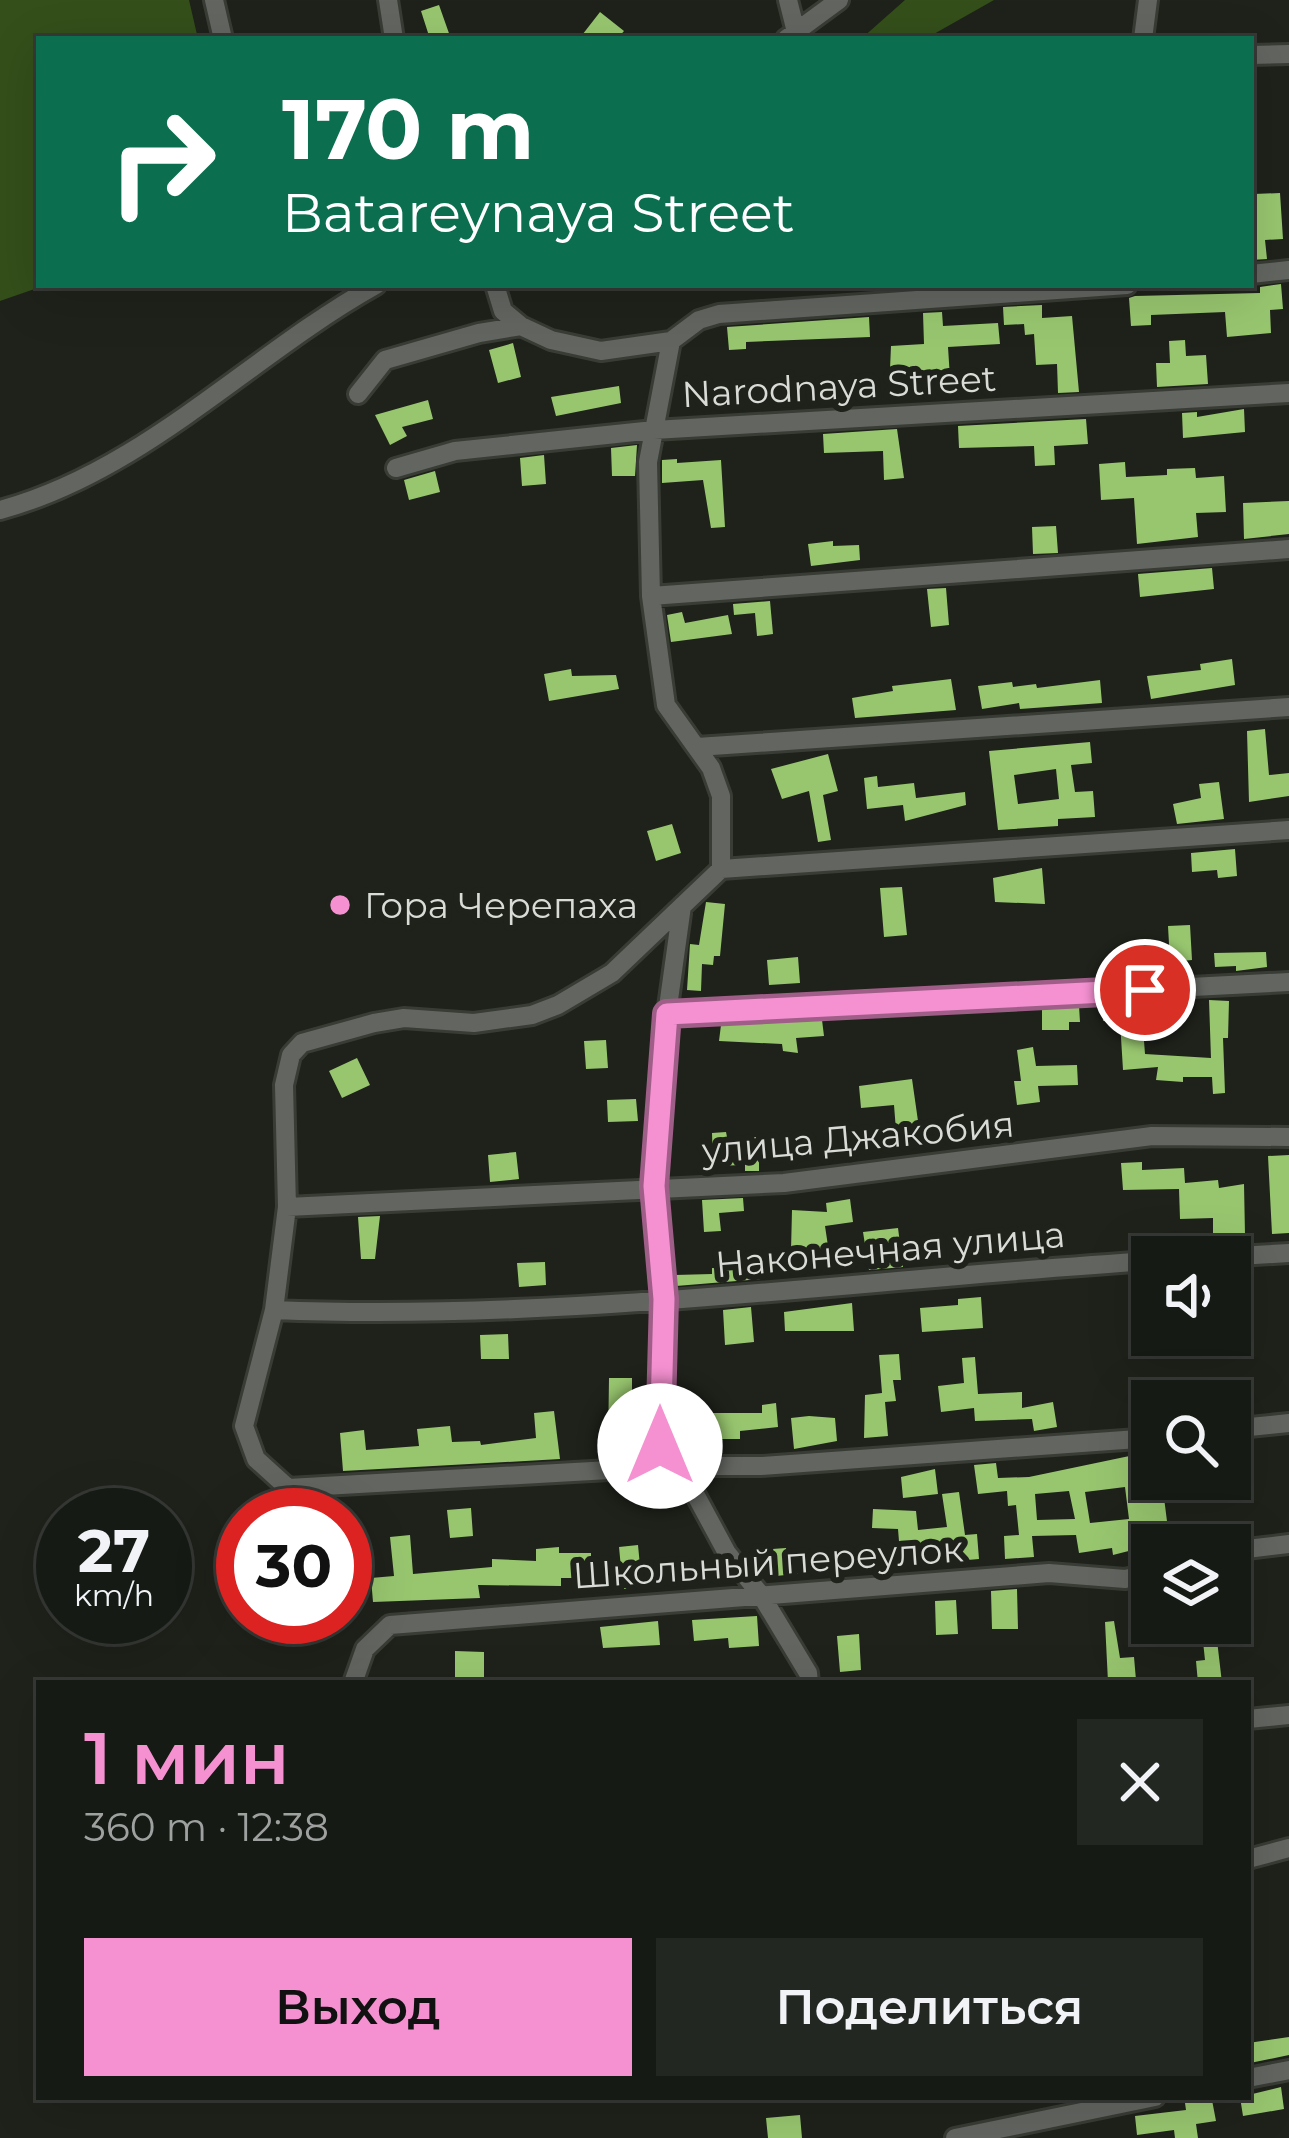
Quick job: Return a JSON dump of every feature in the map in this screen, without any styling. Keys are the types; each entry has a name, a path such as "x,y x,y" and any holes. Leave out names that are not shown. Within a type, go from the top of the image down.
{"street":[{"path":"214,0 222,36"},
{"path":"388,0 394,36"},
{"path":"788,0 791,35"},
{"path":"791,35 838,0"},
{"path":"1143,36 1148,0"},
{"path":"1254,55 1289,54"},
{"path":"1254,274 1289,270"},
{"path":"0,510 95,472 187,416 371,288"},
{"path":"496,288 503,311 521,326 551,340 601,351 671,341 699,320 719,314 1085,288"},
{"path":"358,394 385,360 521,326"},
{"path":"671,341 648,463 651,596 666,705 697,747 721,796 721,869"},
{"name":"Narodnaya Street","path":"396,468 455,451 654,430 1289,393"},
{"path":"651,596 1289,548"},
{"path":"697,747 1289,707"},
{"path":"1131,1440 832,1462 288,1488 256,1459 244,1426 274,1310 287,1207 284,1084 291,1055 302,1043 334,1031 404,1018 474,1023 532,1015 612,973 721,869 1289,830"},
{"path":"682,906 667,1014 654,1186 664,1299 658,1435 660,1446 680,1466 727,1553 761,1595 809,1680"},
{"path":"667,1014 1289,982"},
{"name":"улица Джакобия","path":"287,1207 784,1183 1152,1136 1289,1137"},
{"path":"1251,1255 1289,1253"},
{"name":"Наконечная улица","path":"274,1310 380,1311 768,1295 946,1274 1131,1262"},
{"path":"1251,1428 1289,1423"},
{"path":"1251,1549 1289,1544"},
{"name":"Школьный переулок","path":"354,1680 364,1649 390,1625 1049,1574 1131,1578"},
{"path":"1251,1719 1289,1715"},
{"path":"1251,1858 1289,1848"},
{"path":"1251,2077 1289,2069"},
{"path":"955,2138 1140,2100"}],"green space":[{"path":"0,0 189,0 197,36 36,36 37,288 0,301"},
{"path":"905,0 994,0 930,36 864,36"}],"building":[{"path":"439,5 450,36 429,36 421,11"},
{"path":"600,12 624,31 620,36 581,36"},
{"path":"1280,193 1283,239 1265,240 1267,259 1254,260 1254,194"},
{"path":"1281,284 1283,309 1270,310 1271,333 1227,337 1225,312 1151,315 1151,325 1131,326 1129,298 1135,296 1260,293 1260,287"},
{"path":"1042,305 1042,318 1072,316 1079,392 1058,393 1057,364 1036,365 1034,334 1025,335 1024,324 1004,325 1003,307"},
{"path":"942,312 943,326 998,323 1000,344 948,347 950,378 906,381 907,392 889,393 891,346 924,344 923,313"},
{"path":"869,317 870,337 746,342 746,349 729,350 727,327"},
{"path":"1185,340 1186,356 1206,355 1208,384 1157,387 1156,363 1170,363 1169,341"},
{"path":"513,343 521,377 498,383 489,350"},
{"path":"619,386 621,403 556,416 551,397"},
{"path":"428,400 433,419 402,427 407,436 390,445 375,415"},
{"path":"1244,409 1245,432 1183,438 1182,413 1197,412 1197,417"},
{"path":"1086,419 1088,444 1054,446 1055,465 1035,466 1034,446 959,448 958,426"},
{"path":"897,429 904,478 884,480 883,451 824,453 823,434"},
{"path":"637,445 635,476 612,476 611,448"},
{"path":"544,455 546,484 522,486 520,458"},
{"path":"677,459 677,463 721,460 725,527 711,528 703,480 662,483 662,460"},
{"path":"1125,462 1126,477 1195,468 1196,478 1224,476 1226,512 1196,513 1198,537 1137,544 1134,498 1101,500 1099,464"},
{"path":"435,471 440,492 409,500 404,480"},
{"path":"1289,501 1289,534 1244,539 1243,503"},
{"path":"1056,526 1058,553 1033,554 1032,527"},
{"path":"833,541 833,546 859,545 860,560 811,566 808,544"},
{"path":"1212,568 1214,589 1140,597 1138,574"},
{"path":"946,588 949,625 931,627 927,589"},
{"path":"770,601 773,634 757,636 755,613 734,615 733,604"},
{"path":"682,612 685,623 728,615 732,634 671,642 667,615"},
{"path":"1232,659 1235,685 1151,699 1147,676 1201,670 1200,664"},
{"path":"571,669 572,676 616,675 619,689 549,701 544,674"},
{"path":"951,679 956,710 855,718 852,698 893,691 892,686"},
{"path":"1100,680 1102,703 1020,709 1019,703 982,709 978,686 1012,682 1013,687 1036,684 1037,688"},
{"path":"1265,729 1269,775 1289,773 1289,796 1249,802 1247,731"},
{"path":"1090,742 1092,763 1071,765 1075,792 1093,791 1095,817 1058,819 1058,826 998,830 989,751","holes":["1056,769 1059,799 1018,804 1014,775"]},
{"path":"828,754 838,791 823,795 831,840 818,842 809,791 782,799 771,769"},
{"path":"877,776 878,787 914,783 916,798 965,792 966,805 905,821 903,805 867,809 864,778"},
{"path":"1219,782 1224,819 1177,824 1173,804 1201,798 1199,784"},
{"path":"672,824 681,853 656,861 647,831"},
{"path":"1235,849 1237,876 1218,878 1217,870 1192,872 1191,853"},
{"path":"1042,868 1045,904 995,902 993,878"},
{"path":"902,887 907,935 884,937 880,888"},
{"path":"706,902 725,904 720,956 714,956 713,965 702,964 701,991 687,990 690,944 699,945"},
{"path":"1190,925 1192,960 1170,962 1168,926"},
{"path":"1266,952 1267,967 1236,971 1236,966 1215,967 1214,953"},
{"path":"798,957 800,983 769,985 767,960"},
{"path":"1209,1000 1229,1001 1228,1038 1223,1038 1225,1093 1213,1094 1212,1077 1156,1080 1158,1067 1123,1070 1120,1021 1103,1021 1102,1005 1172,1005 1172,1028 1143,1028 1145,1054 1211,1058"},
{"path":"1079,1006 1080,1022 1069,1022 1069,1030 1042,1030 1042,1008"},
{"path":"822,1020 824,1036 796,1038 798,1053 783,1051 782,1044 719,1041 721,1025"},
{"path":"606,1040 608,1068 586,1069 584,1041"},
{"path":"1033,1047 1036,1066 1077,1065 1078,1085 1038,1086 1040,1102 1017,1105 1014,1081 1021,1081 1017,1050"},
{"path":"357,1058 370,1085 342,1098 329,1071"},
{"path":"912,1079 921,1142 897,1143 894,1105 861,1108 859,1086"},
{"path":"636,1099 638,1121 608,1122 607,1100"},
{"path":"726,1132 727,1137 759,1137 759,1171 745,1171 745,1165 713,1166 712,1133"},
{"path":"516,1152 519,1179 490,1182 488,1155"},
{"path":"1289,1155 1289,1233 1272,1234 1268,1156"},
{"path":"1142,1162 1142,1170 1184,1168 1185,1183 1218,1180 1219,1188 1244,1184 1245,1235 1213,1235 1213,1218 1180,1219 1179,1189 1123,1190 1121,1163"},
{"path":"743,1198 744,1211 719,1213 721,1231 704,1232 702,1200"},
{"path":"850,1199 853,1222 825,1226 831,1266 803,1269 801,1250 791,1251 792,1210 827,1212 826,1203"},
{"path":"380,1216 375,1259 361,1259 358,1217"},
{"path":"898,1228 903,1267 869,1270 863,1232"},
{"path":"545,1262 546,1285 519,1287 517,1263"},
{"path":"712,1268 762,1271 761,1279 676,1286 675,1275 712,1274"},
{"path":"981,1297 983,1328 922,1332 920,1308 958,1305 958,1299"},
{"path":"852,1303 854,1331 785,1331 784,1312"},
{"path":"751,1307 754,1342 725,1345 723,1310"},
{"path":"508,1334 509,1359 481,1359 480,1335"},
{"path":"899,1354 901,1380 893,1380 896,1401 885,1402 888,1436 864,1438 865,1395 882,1393 879,1355"},
{"path":"975,1357 978,1394 1022,1392 1022,1408 1053,1402 1057,1427 1034,1431 1032,1419 975,1421 974,1408 941,1412 938,1386 964,1383 962,1358"},
{"path":"609,1378 632,1378 632,1396 623,1397 626,1445 608,1446"},
{"path":"776,1403 778,1427 740,1431 740,1439 713,1439 712,1413 762,1413 762,1405"},
{"path":"554,1411 560,1459 343,1471 340,1433 364,1430 366,1450 419,1446 417,1429 450,1426 452,1442 480,1441 481,1445 536,1438 534,1413"},
{"path":"791,1418 835,1418 837,1441 794,1449"},
{"path":"1131,1456 1131,1500 1164,1500 1167,1524 1131,1524 1131,1550 1113,1555 1112,1548 1079,1553 1076,1535 1032,1536 1034,1557 1005,1559 1004,1536 1019,1535 1016,1505 1008,1506 1007,1491 978,1494 974,1465 996,1463 998,1478 1029,1477","holes":["1125,1487 1129,1519 1090,1523 1085,1492","1069,1491 1075,1519 1037,1520 1035,1494"]},
{"path":"935,1469 938,1494 903,1498 901,1477"},
{"path":"959,1492 965,1535 977,1534 979,1559 956,1561 954,1541 923,1543 925,1564 901,1566 898,1529 872,1528 873,1509 916,1511 918,1530 947,1527 942,1494"},
{"path":"471,1508 473,1536 450,1538 447,1510"},
{"path":"410,1535 413,1574 492,1567 492,1559 536,1561 536,1549 559,1547 559,1553 591,1553 591,1578 561,1578 561,1586 478,1585 480,1598 373,1602 372,1578 394,1576 390,1537"},
{"path":"638,1545 642,1587 623,1589 619,1547"},
{"path":"786,1548 787,1557 830,1553 831,1571 764,1577 759,1550"},
{"path":"1017,1589 1018,1629 992,1629 991,1591"},
{"path":"956,1600 958,1634 936,1635 935,1601"},
{"path":"757,1616 759,1646 729,1648 728,1638 694,1641 692,1620"},
{"path":"658,1621 660,1645 603,1648 600,1627"},
{"path":"1114,1621 1120,1658 1134,1657 1136,1680 1108,1680 1105,1622"},
{"path":"859,1634 861,1670 840,1672 837,1636"},
{"path":"1203,1644 1217,1644 1222,1680 1198,1680 1196,1661 1205,1660"},
{"path":"455,1651 484,1652 484,1680 455,1679"},
{"path":"1289,2037 1289,2055 1251,2063 1251,2043"},
{"path":"1281,2087 1284,2109 1243,2116 1240,2100 1251,2100 1251,2094"},
{"path":"1212,2100 1216,2121 1196,2124 1198,2138 1175,2138 1174,2130 1137,2135 1135,2116 1186,2110 1185,2103"},
{"path":"800,2115 802,2138 768,2138 766,2118"}],"place":[{"name":"Гора Черепаха","path":"340,905"}],"route":[{"path":"660,1446 664,1299 654,1186 667,1014 1145,990"}]}
